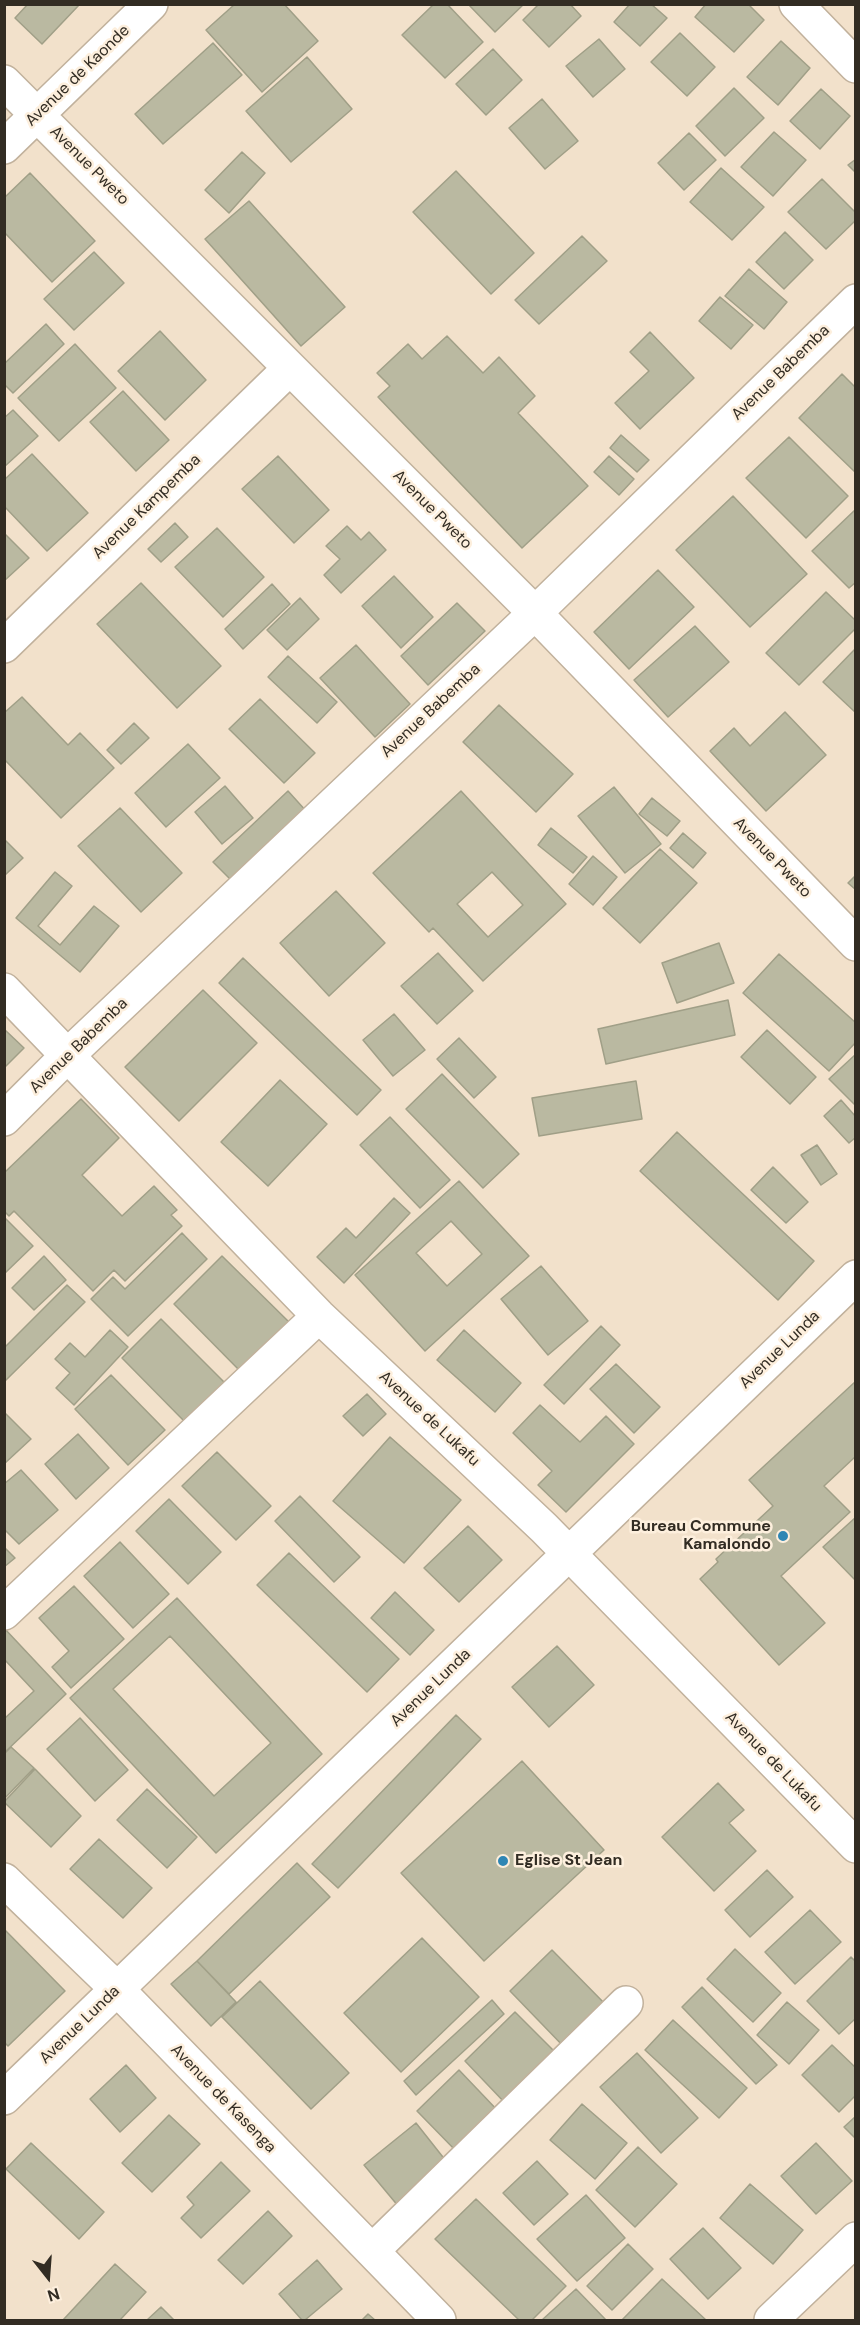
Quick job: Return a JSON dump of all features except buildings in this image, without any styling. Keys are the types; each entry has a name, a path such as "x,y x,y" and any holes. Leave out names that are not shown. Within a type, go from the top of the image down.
{"street":[{"name":"Avenue de Kaonde","path":"4,147 152,4"},
{"path":"796,4 855,66"},
{"name":"Avenue Pweto","path":"4,82 534,613 855,944"},
{"name":"Avenue Babemba","path":"4,1119 67,1056 534,613 855,301"},
{"name":"Avenue Kampemba","path":"4,646 290,368"},
{"name":"Avenue de Lukafu","path":"4,990 319,1316 570,1554 855,1846"},
{"name":"Avenue Lunda","path":"4,2098 570,1554 853,1274"},
{"path":"4,1613 319,1316"},
{"name":"Avenue de Kasenga","path":"4,1880 117,1989 439,2320"},
{"path":"372,2251 626,2003"},
{"path":"771,2320 855,2239"}],"place":[{"name":"Bureau Commune Kamalondo","path":"783,1536"},
{"name":"Eglise St Jean","path":"503,1861"}]}
